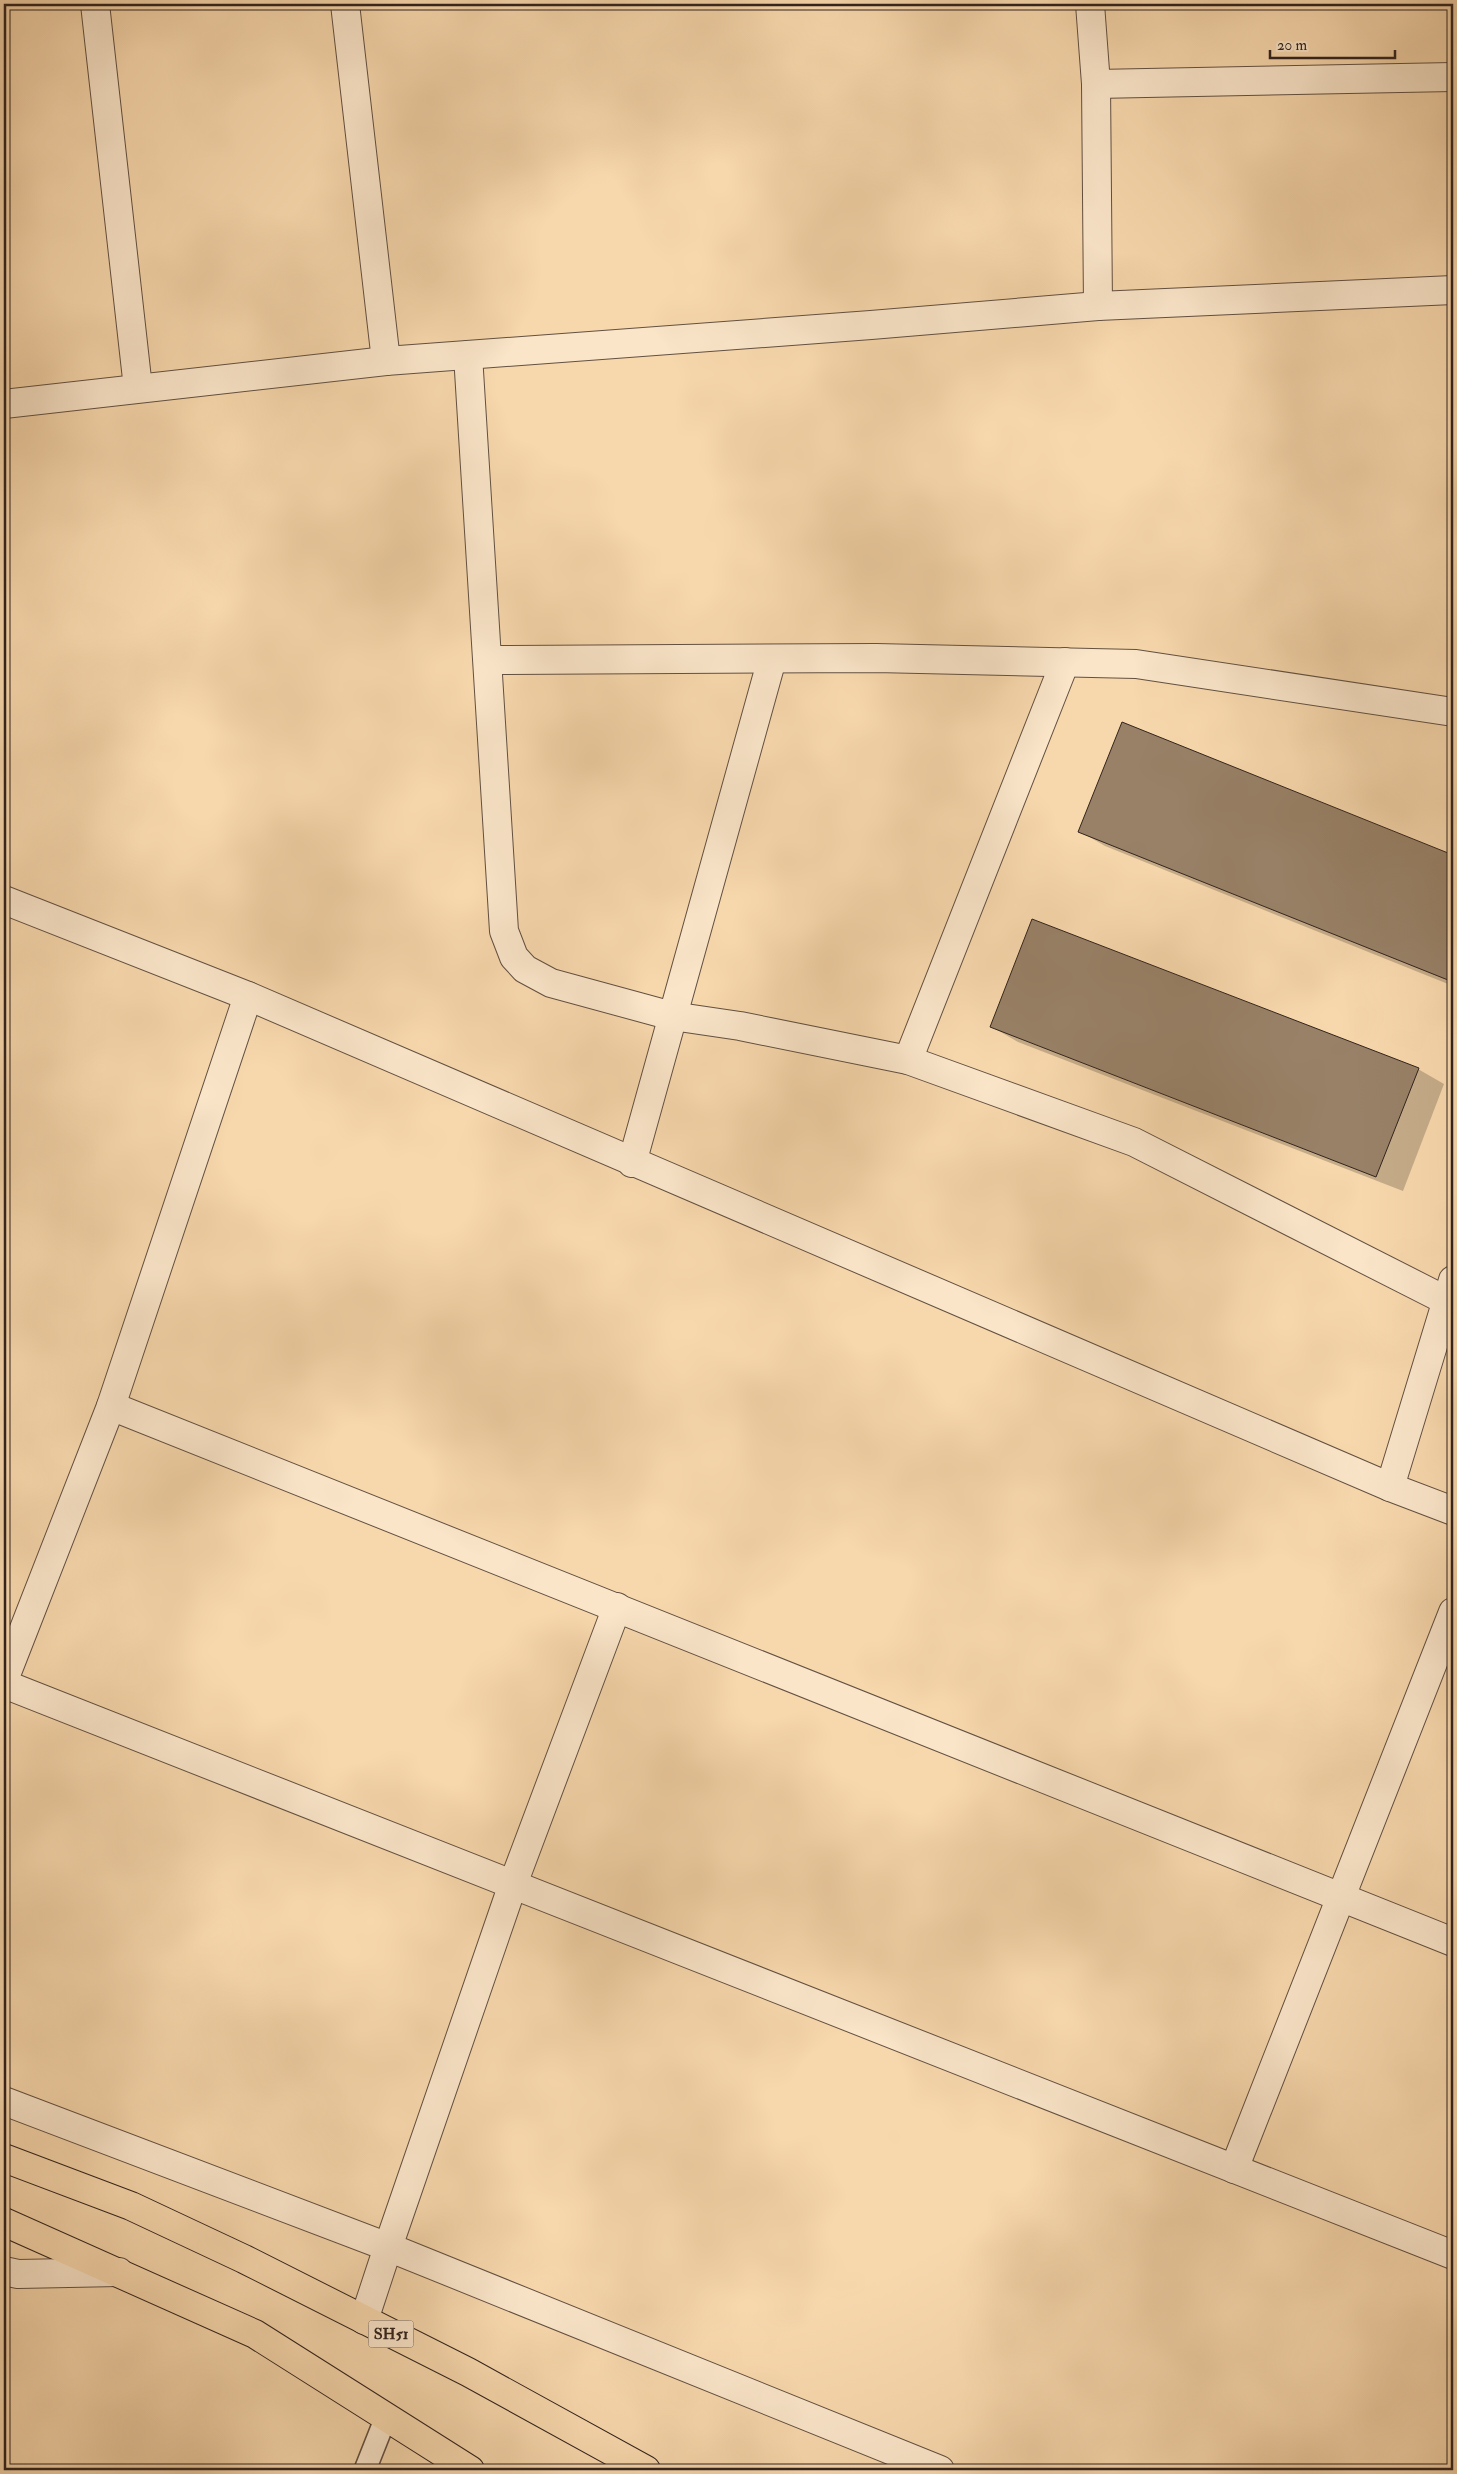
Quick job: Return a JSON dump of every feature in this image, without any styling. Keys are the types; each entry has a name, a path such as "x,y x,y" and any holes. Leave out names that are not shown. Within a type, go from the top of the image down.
{"main road":[{"name":"SH51","path":"4,2158 131,2206 244,2259 468,2372 642,2469"},
{"path":"4,2222 255,2334 470,2470"}],"street":[{"path":"95,4 138,388"},
{"path":"345,4 386,361"},
{"path":"1090,4 1096,84 1098,306"},
{"path":"1096,84 1453,76"},
{"path":"4,404 386,361 870,326 1098,306 1453,290"},
{"path":"468,355 504,931 514,957 525,969 551,983 672,1016 740,1026 908,1060 1134,1142 1450,1291 1390,1487"},
{"path":"488,660 876,658 1136,664 1453,712"},
{"path":"632,1163 772,659"},
{"path":"908,1060 1065,662"},
{"path":"4,900 248,996 632,1163 1390,1487 1453,1511"},
{"path":"4,1680 111,1406 248,996"},
{"path":"111,1406 1453,1942"},
{"path":"364,2320 513,1884 617,1607"},
{"path":"1234,2169 1453,1612"},
{"path":"4,1684 1453,2255"},
{"path":"4,2101 388,2247 940,2470"},
{"path":"4,2271 18,2274 119,2272"}],"lane":[{"path":"365,2470 386,2418"}],"building":[{"path":"1122,722 1453,855 1453,982 1078,832"},
{"path":"1032,919 1419,1068 1376,1177 990,1027"}]}
